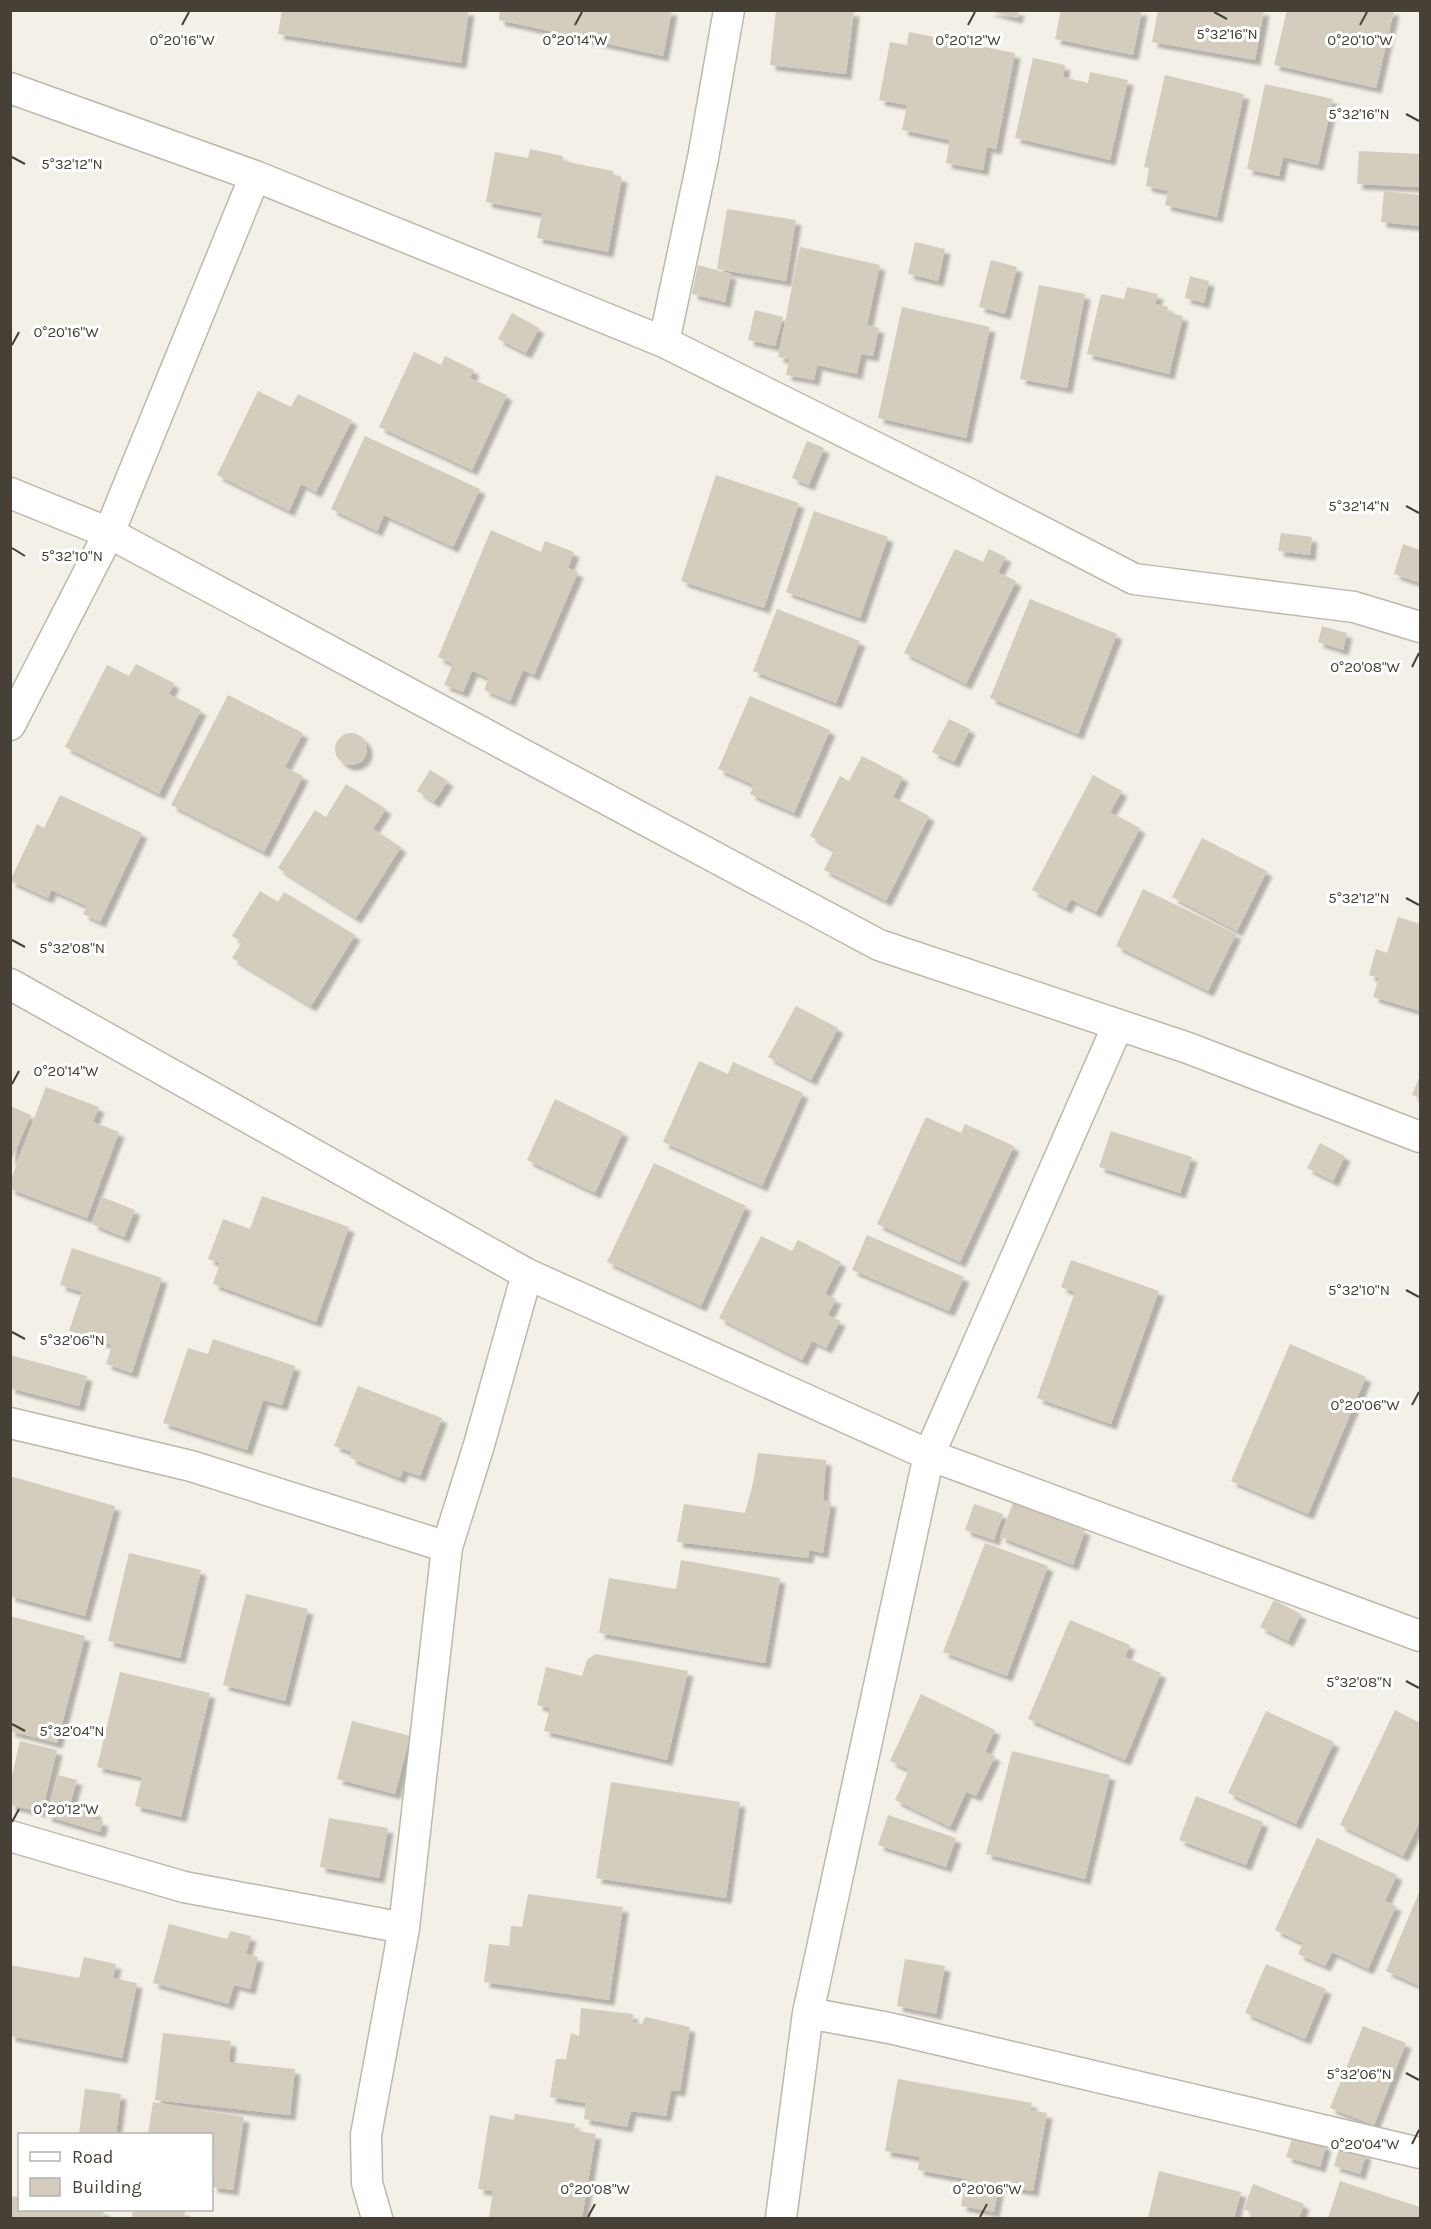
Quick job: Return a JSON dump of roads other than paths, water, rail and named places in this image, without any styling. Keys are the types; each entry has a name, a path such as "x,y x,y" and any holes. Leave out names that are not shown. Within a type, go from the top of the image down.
{"street":[{"path":"664,342 703,158 729,10"},
{"path":"10,88 255,176 664,342 1134,579 1354,608 1420,627"},
{"path":"10,725 109,533 255,176"},
{"path":"10,493 109,533 879,945 1188,1048 1420,1137"},
{"path":"10,984 526,1274 929,1455 1420,1636"},
{"path":"781,2218 807,2013 929,1455 1118,1024"},
{"path":"377,2218 367,2182 366,2135 404,1928 447,1547 479,1444 526,1274"},
{"path":"10,1424 191,1466 447,1547"},
{"path":"10,1836 184,1887 404,1928"},
{"path":"807,2013 889,2028 1420,2153"}]}
